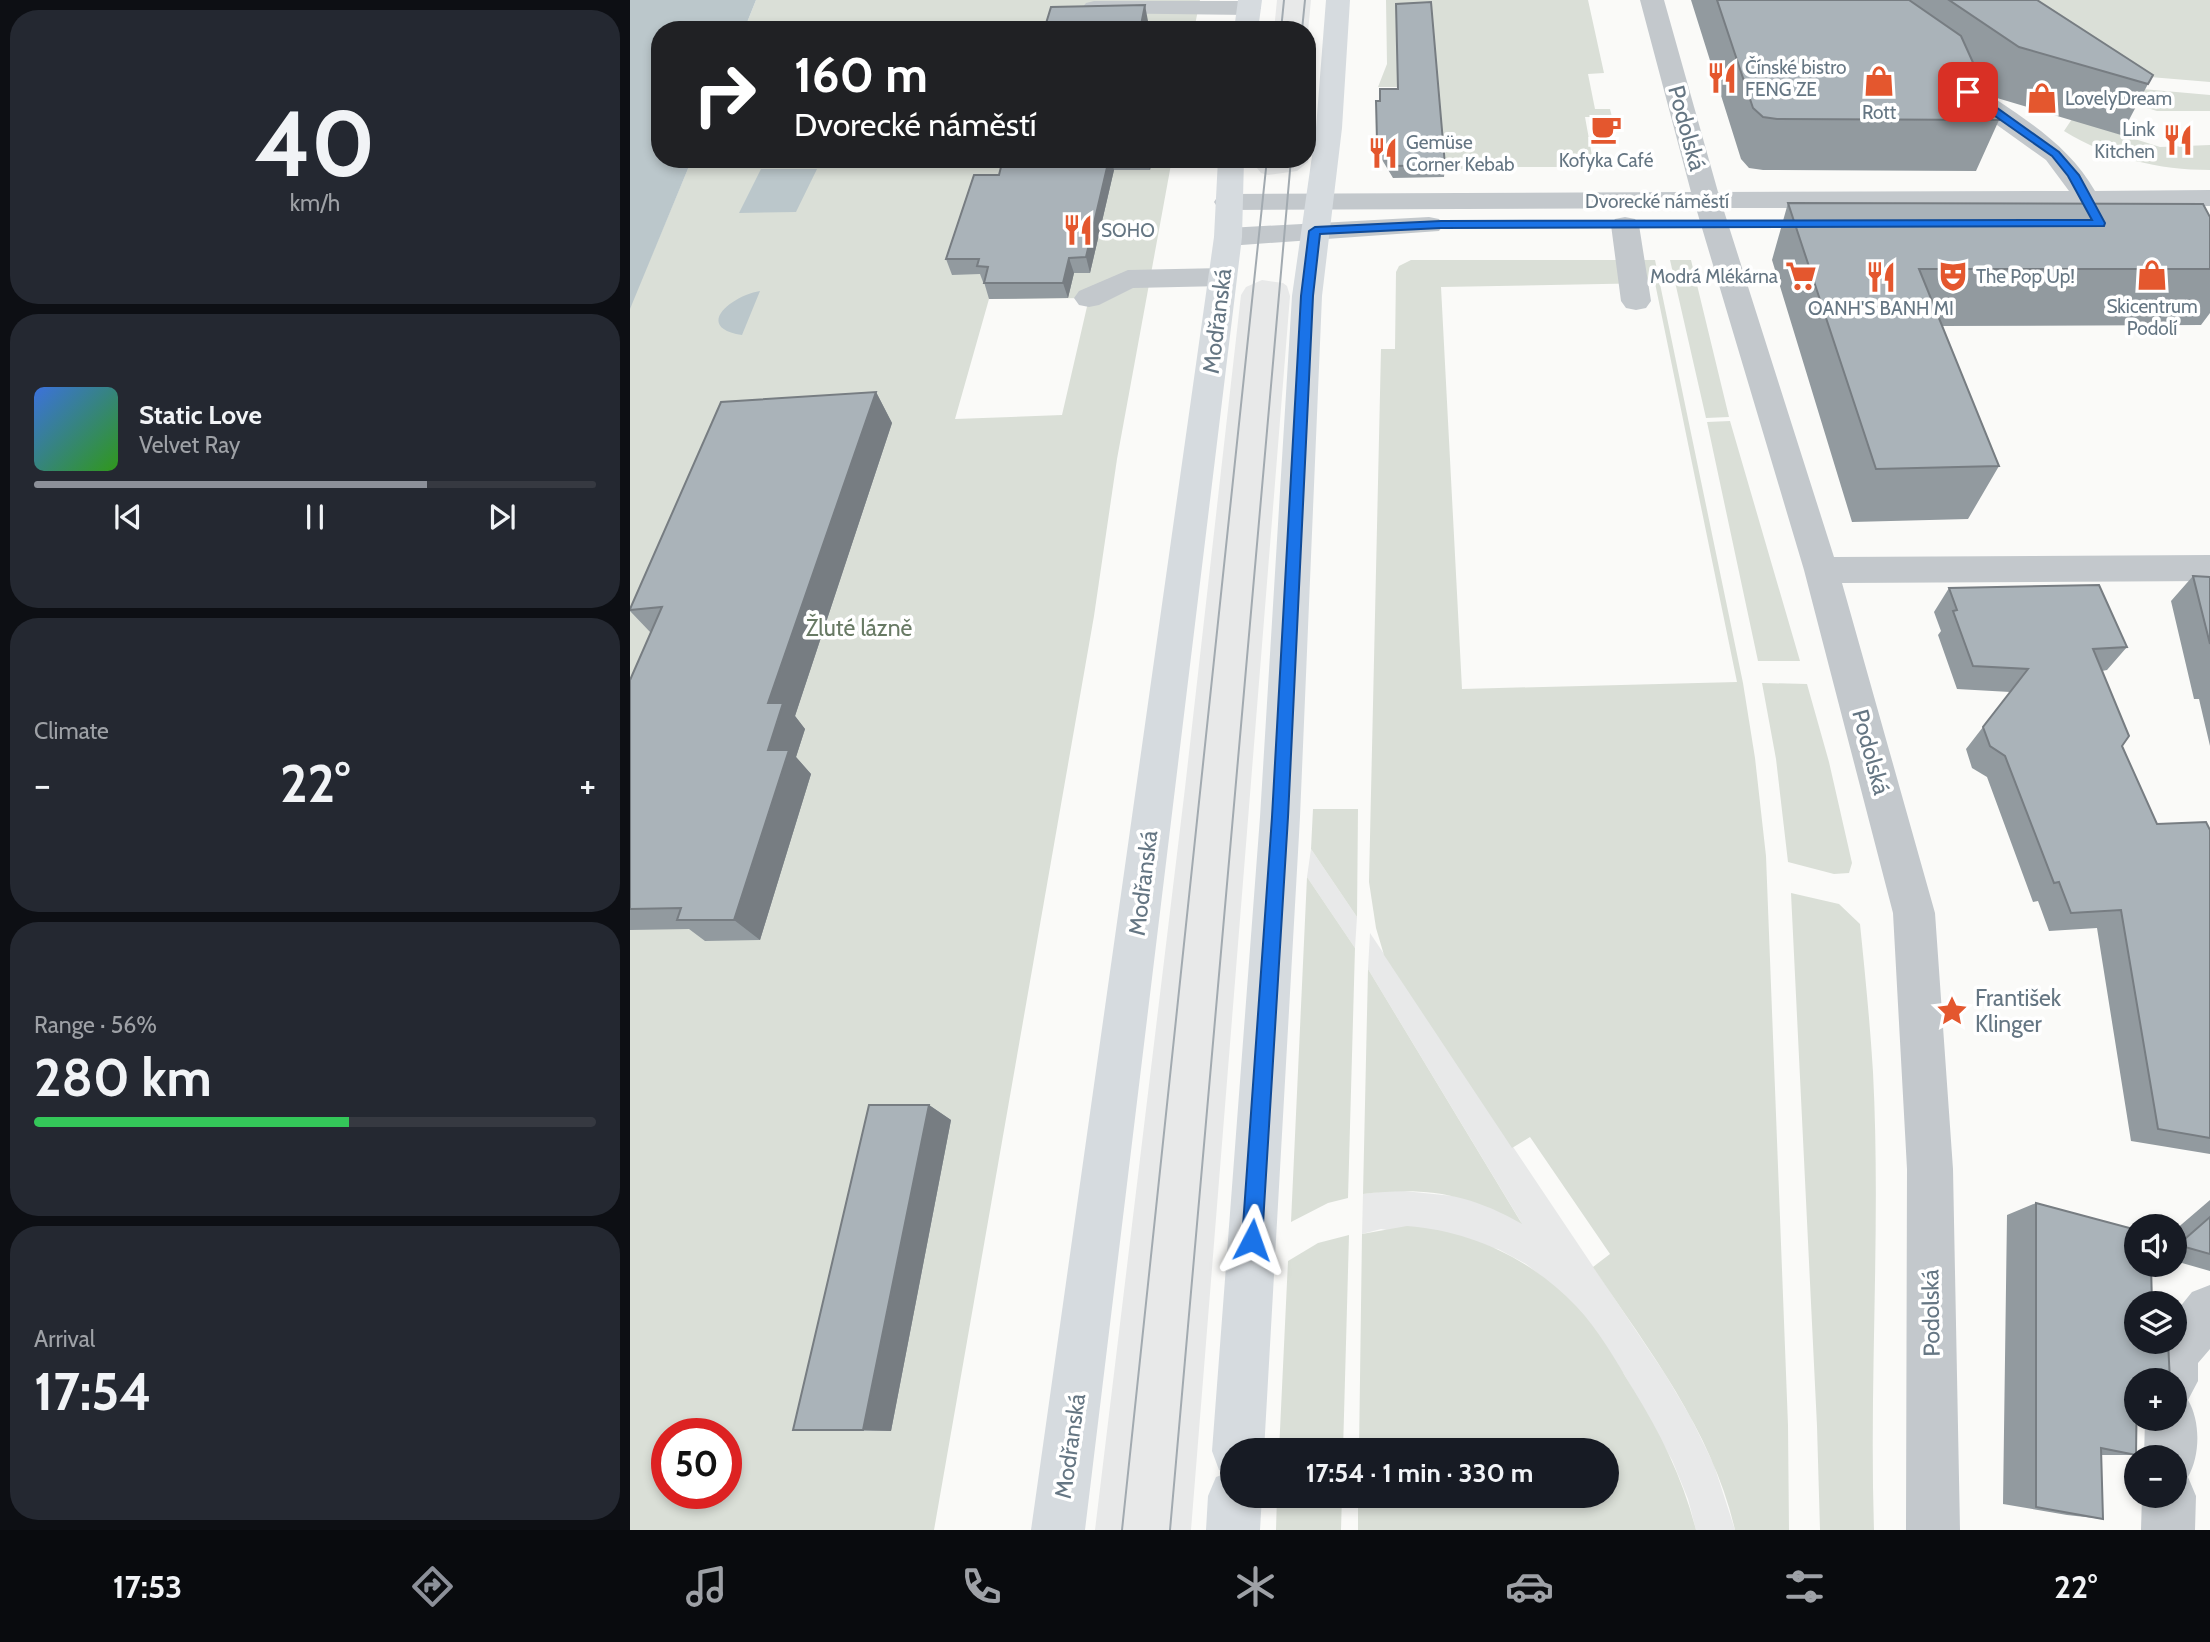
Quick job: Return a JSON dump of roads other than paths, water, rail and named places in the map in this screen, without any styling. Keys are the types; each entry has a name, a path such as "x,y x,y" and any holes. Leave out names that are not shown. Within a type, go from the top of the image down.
{"main road":[{"path":"1239,1438 1279,829 1307,296 1329,128 1338,0"},
{"name":"Modřanská","path":"1058,1530 1223,277 1228,237 1230,168"},
{"path":"1233,1530 1234,1508"}],"street":[{"name":"Podolská","path":"1652,0 1711,212 1821,570 1914,913 1930,1169 1933,1530"},
{"path":"1072,8 1249,13"},
{"path":"1936,69 2055,154 2073,175 2099,223"},
{"name":"Dvorecké náměstí","path":"1228,202 1317,216 1441,225 1625,225 1711,212 1865,202 2086,200 2209,206"},
{"name":"Dvorecké náměstí","path":"1228,237 1317,216 1711,212 2099,223 2209,206"},
{"path":"1625,225 1636,301"},
{"path":"1089,298 1128,279 1223,277"},
{"path":"1821,570 2210,568"},
{"path":"2173,1368 2174,1354 2210,1310"},
{"path":"2168,1530 2169,1508"}],"tram line":[{"path":"1282,21 1284,0"},
{"path":"1303,21 1305,0"},
{"path":"1122,1530 1266,168"},
{"path":"1170,1530 1290,168"}],"place":[{"name":"Čínské bistro FENG ZE","path":"1722,78"},
{"name":"Rott","path":"1879,81"},
{"name":"LovelyDream","path":"2042,98"},
{"name":"Kofyka Café","path":"1606,129"},
{"name":"Link Kitchen","path":"2178,140"},
{"name":"Gemüse Corner Kebab","path":"1383,153"},
{"name":"SOHO","path":"1078,230"},
{"name":"Skicentrum Podolí","path":"2152,275"},
{"name":"Modrá Mlékárna","path":"1801,276"},
{"name":"The Pop Up!","path":"1953,276"},
{"name":"OANH'S BANH MI","path":"1881,277"},
{"name":"František Klinger","path":"1952,1011"}],"park label":[{"name":"Žluté lázně","path":"859,628"}]}
